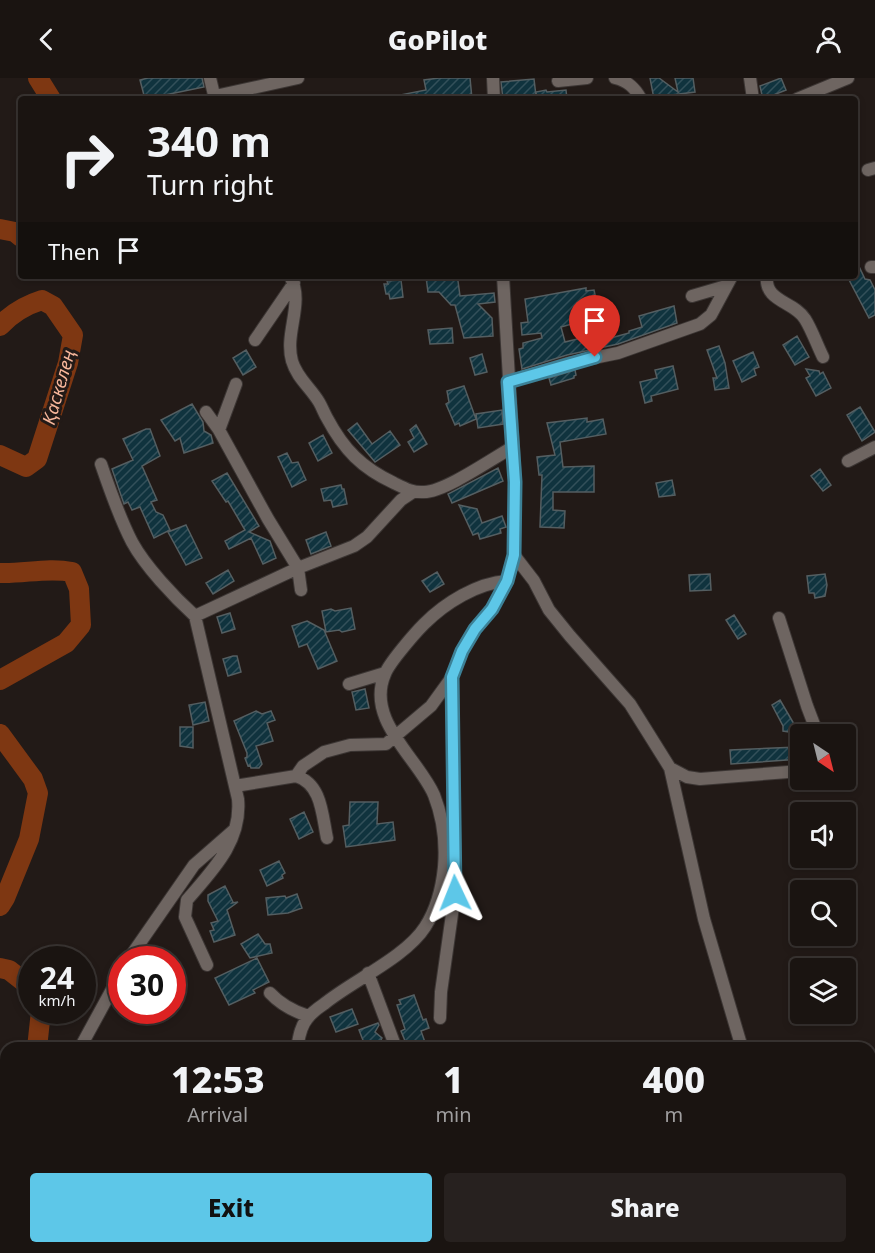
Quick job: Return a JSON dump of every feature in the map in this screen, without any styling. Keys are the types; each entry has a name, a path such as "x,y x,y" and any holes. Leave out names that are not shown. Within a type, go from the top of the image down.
{"street":[{"path":"210,78 215,96"},
{"path":"219,96 298,78"},
{"path":"493,78 494,96"},
{"path":"558,81 588,78"},
{"path":"615,78 630,84 639,96"},
{"path":"750,78 753,96"},
{"path":"804,96 848,78"},
{"path":"296,776 303,766 324,752 350,745 386,744 431,706 452,677 462,651 475,629 492,609 507,581 514,555 515,482 503,279"},
{"path":"767,279 769,291 776,299 797,309 804,318 822,357"},
{"path":"292,280 297,297 290,338 291,359 299,378 309,387 352,456 380,477 413,492 427,493 446,485 513,447"},
{"path":"255,340 292,280"},
{"path":"508,382 569,363 618,353 687,330 700,324 711,315 729,281"},
{"path":"692,296 729,281"},
{"path":"219,430 236,384"},
{"path":"206,412 219,430 298,568 302,590"},
{"path":"848,461 875,447"},
{"path":"101,464 114,502 133,543 172,595 195,616 235,786 240,814 237,827 228,848 188,900 185,917 207,965"},
{"path":"195,616 298,568 354,546 367,537 401,500 413,492"},
{"path":"514,555 534,581 549,610 630,704 670,768 704,919 740,1042"},
{"path":"298,1042 308,1016 405,947 424,928 435,909 444,867 442,820 433,793 387,722 381,695 385,673 416,632 433,614 482,586 507,581"},
{"path":"779,618 814,724"},
{"path":"349,684 385,673"},
{"path":"440,1018 441,992 455,893 452,677"},
{"path":"670,768 687,777 700,779 790,772"},
{"path":"235,786 296,776 306,779 319,797 327,838"},
{"path":"138,946 194,865 237,827"},
{"path":"368,973 394,1042"},
{"path":"270,993 278,1002 308,1016"},
{"path":"83,1042 108,997"}],"building":[{"path":"202,78 204,87 160,96 144,96 140,80"},
{"path":"470,78 472,96 400,96 426,90 424,80"},
{"path":"650,78 659,78 678,92 675,78 693,78 695,92 653,96"},
{"path":"781,78 786,90 771,96 763,96 760,86"},
{"path":"534,79 536,96 503,96 501,82"},
{"path":"566,90 567,96 537,96 536,92"},
{"path":"858,264 865,279 870,280 875,290 875,315 869,318 849,279 858,279"},
{"path":"426,279 457,279 460,296 494,293 495,302 478,304 492,318 493,336 464,338 455,305 451,305 439,292 428,292"},
{"path":"401,280 403,297 390,299 389,294 386,294 384,284 388,284 387,281"},
{"path":"586,288 586,291 594,290 596,299 600,299 601,310 587,312 586,320 561,327 565,342 589,336 591,340 606,337 607,339 629,333 629,331 642,327 639,316 674,306 677,323 618,344 567,355 522,369 519,349 523,348 523,343 542,338 541,333 522,335 521,323 528,322 525,299"},
{"path":"452,328 453,343 430,344 428,330"},
{"path":"797,336 809,357 795,365 783,345"},
{"path":"719,346 725,363 729,388 715,390 713,378 717,378 707,350"},
{"path":"246,350 256,367 243,375 233,358"},
{"path":"753,352 759,367 754,369 756,375 742,382 733,361"},
{"path":"482,354 487,372 475,375 470,358"},
{"path":"673,366 678,389 651,396 652,401 645,403 640,382 657,378 655,370"},
{"path":"806,369 819,371 820,374 823,372 831,388 816,396 806,378 810,376"},
{"path":"575,370 574,378 551,385 549,378"},
{"path":"464,386 476,419 460,426 459,423 455,425 446,404 449,402 447,391"},
{"path":"192,404 203,422 204,431 211,435 213,443 184,453 180,438 175,441 161,420"},
{"path":"860,407 875,432 862,441 847,415"},
{"path":"502,410 503,424 478,428 476,414"},
{"path":"587,418 587,422 603,419 606,434 560,442 563,467 594,466 594,492 553,492 553,510 565,511 564,528 540,527 542,475 539,475 537,457 555,455 547,423"},
{"path":"357,423 372,444 390,431 400,445 375,462 348,430"},
{"path":"416,425 427,444 414,452 408,442 414,438 410,430"},
{"path":"150,429 160,456 142,466 157,500 151,502 156,512 163,515 170,530 154,538 140,507 132,510 128,502 124,504 112,469 133,460 123,439"},
{"path":"323,435 332,453 318,461 309,443"},
{"path":"287,453 292,463 298,462 306,480 292,487 278,457"},
{"path":"498,468 503,481 452,503 448,494"},
{"path":"820,469 831,485 823,491 811,476"},
{"path":"227,473 259,526 249,532 270,541 276,558 263,564 251,538 229,549 225,541 245,530 228,501 226,502 212,481"},
{"path":"672,480 675,495 659,497 656,483"},
{"path":"341,485 347,504 333,507 331,500 324,501 321,489"},
{"path":"459,505 477,509 482,523 502,516 506,527 500,529 501,533 480,539 478,533 473,535"},
{"path":"186,525 202,558 186,565 168,532"},
{"path":"326,532 331,546 311,554 306,540"},
{"path":"228,570 234,581 213,594 206,583"},
{"path":"437,572 444,584 430,592 422,581"},
{"path":"710,574 711,590 690,591 689,575"},
{"path":"825,574 827,585 825,596 815,598 814,593 809,593 807,576"},
{"path":"351,608 355,629 326,632 322,611"},
{"path":"230,613 235,629 222,633 217,617"},
{"path":"734,615 746,634 738,639 726,620"},
{"path":"307,621 324,630 337,661 318,669 307,644 299,647 292,626"},
{"path":"237,656 241,672 228,676 223,659"},
{"path":"365,689 369,708 356,710 352,692"},
{"path":"780,700 794,724 790,724 790,734 783,731 783,726 772,705"},
{"path":"205,702 209,721 193,725 189,705"},
{"path":"256,711 262,714 271,711 275,720 267,723 273,741 256,746 262,764 259,768 251,768 245,758 247,753 234,721"},
{"path":"180,727 193,727 193,748 180,746"},
{"path":"790,747 790,760 731,764 730,750"},
{"path":"350,802 378,802 377,824 393,822 395,840 346,847 343,826 349,825"},
{"path":"304,812 313,832 299,839 290,819"},
{"path":"279,861 285,873 282,875 283,878 267,886 260,870"},
{"path":"225,886 232,903 238,902 227,910 235,935 214,942 210,931 214,930 211,923 218,921 208,901 208,895"},
{"path":"297,894 302,908 288,913 268,915 266,898 285,896 286,898"},
{"path":"258,934 265,944 270,944 272,953 250,958 241,944"},
{"path":"257,958 269,982 253,990 255,993 229,1005 215,978"},
{"path":"414,995 423,1020 426,1019 429,1028 421,1031 425,1042 406,1042 401,1031 405,1029 397,1005 401,1004 399,1000"},
{"path":"352,1009 358,1024 336,1032 330,1017"},
{"path":"378,1023 375,1032 382,1038 380,1042 364,1042 359,1030"}],"waterway":[{"name":"Қаскелең","path":"38,78 49,96"},
{"name":"Қаскелең","path":"0,229 18,234"},
{"name":"Қаскелең","path":"0,326 20,310 42,300 53,306 73,335 68,363 37,459 26,467 0,455"},
{"name":"Қаскелең","path":"0,573 54,570 72,572 79,589 81,625 66,643 0,680"},
{"name":"Қаскелең","path":"0,734 33,779 38,793 29,839 0,906"},
{"name":"Қаскелең","path":"0,968 9,970 18,977"},
{"name":"Қаскелең","path":"38,1042 40,1024"}],"route":[{"path":"455,893 452,677 462,651 475,629 492,609 507,581 514,555 515,482 508,382 595,357"}]}
